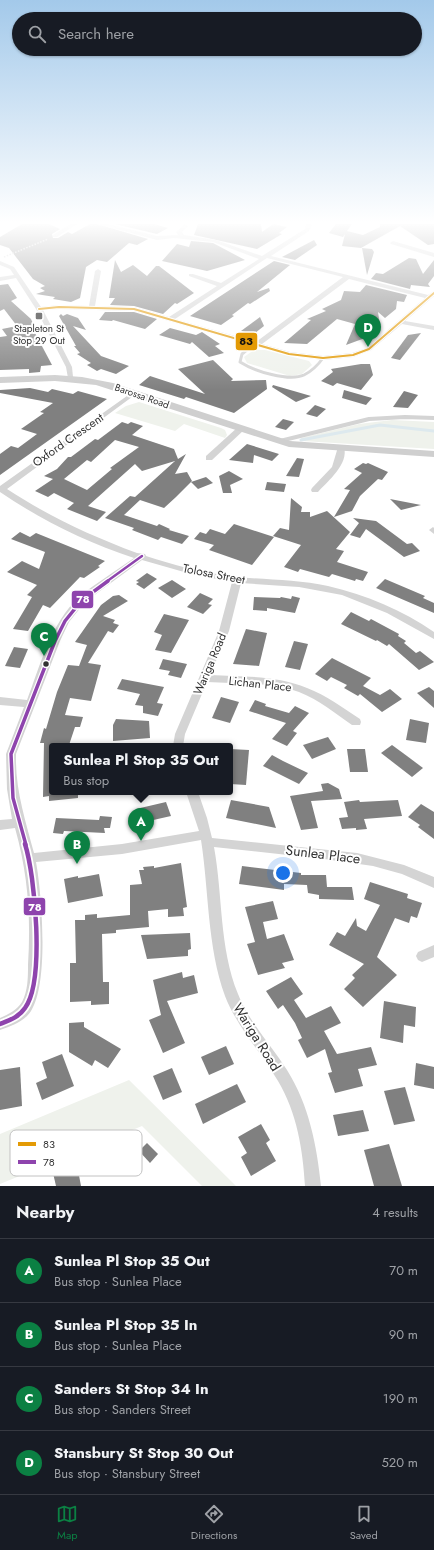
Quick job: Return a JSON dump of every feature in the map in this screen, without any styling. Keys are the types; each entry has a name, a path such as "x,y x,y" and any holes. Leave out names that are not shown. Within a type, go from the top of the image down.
{"street":[{"path":"19,279 39,309 68,367 70,377"},
{"path":"92,307 97,279"},
{"path":"205,279 221,285"},
{"path":"170,319 230,279"},
{"path":"256,344 344,279"},
{"path":"358,279 432,295"},
{"path":"39,309 92,307 134,309 294,355 323,358 362,352 374,345 432,295"},
{"path":"400,322 434,328"},
{"name":"Barossa Road","path":"0,380 70,377 92,380 241,429 297,445 434,454"},
{"name":"Oxford Crescent","path":"1,488 134,393"},
{"path":"209,458 241,429"},
{"path":"315,490 336,467 341,458 341,449"},
{"name":"Tolosa Street","path":"1,488 63,525 97,540 142,556 197,572 237,579 312,586 355,597 392,611 434,636"},
{"path":"0,1024 12,1021 22,1013 29,1004 33,990 36,920 29,858 19,822 9,767 11,754 29,704 55,641 74,608 91,593 142,556"},
{"name":"Wariga Road","path":"178,743 180,734 224,631 237,579"},
{"name":"Lichan Place","path":"203,678 292,686 318,697 356,722"},
{"path":"0,701 29,704"},
{"name":"Wariga Road","path":"193,795 207,838 220,948 227,984 241,1014 289,1088 299,1111 312,1163 313,1186"},
{"path":"0,825 19,822"},
{"name":"Sunlea Place","path":"29,858 122,849 207,838 367,859 410,871 434,884"}],"lane":[{"path":"256,344 242,354 240,362 286,378 305,376 323,358"},
{"path":"280,441 369,419 405,417 434,418"}],"shaded area":[{"path":"254,350 265,350 309,361 312,365 302,374 290,376 247,363 244,357"},
{"path":"139,402 221,428 225,430 227,435 225,438 184,424 175,431 115,413 126,406"},
{"path":"392,420 434,422 434,449 302,441 301,438 359,424"},
{"path":"129,1080 236,1186 202,1186 142,1126 132,1130 10,1130 10,1176 20,1176 0,1184 0,1134"}],"building":[{"path":"34,279 84,279 80,298 71,302 53,299 55,297 36,294 45,291 40,288 45,286"},
{"path":"112,279 176,279 194,293 177,304 175,303 163,314 134,306 110,305 115,298 109,298"},
{"path":"246,279 272,279 257,292 269,288 270,291 250,304 248,303 232,315 234,316 221,325 190,316"},
{"path":"372,279 431,279 428,284 430,287 411,285 410,289"},
{"path":"8,284 17,298 11,301 31,319 37,333 35,333 52,365 41,366 40,372 29,373 29,369 0,370 0,337 7,336 2,329 17,326 4,309 0,311 0,285"},
{"path":"366,285 407,295 404,302 397,301 396,309 385,318 378,312 380,325 370,325 365,338 346,345 355,324 337,319 307,344 284,343 311,320 307,319 326,311 322,309 341,300 344,291 360,292"},
{"path":"105,312 134,312 157,319 145,329 113,320 99,320"},
{"path":"61,314 63,316 67,314 78,318 86,330 73,326 101,356 129,366 116,374 101,369 97,371 87,365 91,363 77,354 80,353 74,346 76,346 59,316"},
{"path":"260,317 264,326 255,333 253,334 241,331"},
{"path":"170,328 196,335 202,332 220,344 215,346 224,353 209,357 192,342 190,344 159,335"},
{"path":"421,333 400,360 391,358 408,335"},
{"path":"213,360 233,379 231,381 266,380 267,389 234,413 186,397 184,399 139,385 150,376 205,394 178,369"},
{"path":"370,364 373,375 361,390 337,383 333,386 321,381 333,372 331,369"},
{"path":"273,385 311,396 296,402 272,387"},
{"path":"30,388 48,392 52,389 73,394 78,391 107,399 0,475 0,454 11,446 18,448 37,434 21,429 44,413 40,412 53,403 0,393 0,390"},
{"path":"344,390 372,398 366,405 342,398"},
{"path":"404,391 418,395 408,408 393,407"},
{"path":"315,405 326,409 317,417 306,414"},
{"path":"283,419 294,422 286,430 275,427"},
{"path":"122,422 128,424 131,422 143,426 132,435 174,449 178,459 186,454 175,474 187,472 192,481 176,497 164,508 140,500 124,515 157,526 159,524 170,529 169,530 189,536 182,544 161,537 158,540 132,530 134,528 105,518 130,496 135,497 175,461 142,471 135,464 88,506 106,512 97,521 67,509 74,503 54,493 48,497 35,491 53,479 44,476 57,469 68,457 71,457 95,439 98,440","holes":["115,440 139,447 110,468 112,469 87,490 64,479 87,460 91,462"]},
{"path":"247,444 279,454 272,461 254,455 253,463 229,460"},
{"path":"297,458 304,459 299,477 286,476"},
{"path":"363,463 368,463 388,472 382,480 378,479 360,496 352,511 334,517 350,490 344,489 362,473 354,469"},
{"path":"229,471 243,479 230,485 232,493 223,493 219,476"},
{"path":"206,477 213,483 198,489 191,482"},
{"path":"267,482 286,484 284,492 265,490"},
{"path":"291,498 302,507 301,512 310,512 310,517 327,511 350,532 336,549 344,551 337,562 368,572 363,581 356,579 355,581 332,574 329,577 300,569 298,572 284,567 301,545 273,536 280,528 289,530"},
{"path":"390,499 421,505 401,510"},
{"path":"353,518 376,521 407,544 412,543 420,551 404,557 366,529 360,538 350,535 359,523"},
{"path":"234,524 274,537 252,565 209,550 214,545 194,539 200,532 206,534 210,529 225,534"},
{"path":"20,532 30,537 36,533 105,561 98,566 100,567 84,578 80,577 50,608 43,605 28,631 13,629 32,597 27,595 37,585 7,572 22,561 39,569 45,552 11,539"},
{"path":"147,573 157,579 144,589 136,584 139,582 136,581"},
{"path":"385,579 425,596 423,598 434,603 434,613 376,588"},
{"path":"172,580 186,589 172,598 158,588"},
{"path":"200,593 213,599 208,604 212,605 203,614 187,607"},
{"path":"119,595 128,601 103,616 115,620 113,623 119,625 113,633 108,631 88,663 101,665 91,701 70,698 65,715 83,717 80,727 75,727 70,743 49,743 49,795 78,795 78,798 49,801 49,796 43,797 44,743 40,743 44,728 46,729 57,692 68,665 79,666 87,645 75,642 101,605 113,596"},
{"path":"292,596 300,598 295,613 267,608 267,611 253,610 254,597 281,597 291,599"},
{"path":"351,612 369,621 371,619 399,634 398,636 406,641 404,643 416,653 420,651 434,662 419,670 389,644 387,646 341,624"},
{"path":"164,614 189,620 171,653 155,650 162,635 154,632"},
{"path":"246,629 267,633 259,666 233,664"},
{"path":"294,641 308,644 300,670 285,667"},
{"path":"14,647 28,649 20,668 5,666"},
{"path":"332,658 371,678 363,686 380,695 390,689 402,699 382,712 360,694 358,696 344,688 347,685 331,677 327,681 315,674"},
{"path":"163,659 187,664 181,678 168,675 170,671 159,669"},
{"path":"122,679 164,687 157,703 163,704 158,716 143,713 143,706 135,705 140,694 117,689"},
{"path":"429,687 434,691 434,708 417,693"},
{"path":"221,697 239,702 230,723 212,718"},
{"path":"255,700 266,704 265,706 289,713 295,706 309,713 293,731 297,733 287,746 272,739 286,723 249,711"},
{"path":"116,719 149,721 150,738 113,741 113,725"},
{"path":"410,719 429,723 426,743 406,740"},
{"path":"328,737 336,749 312,759 303,745"},
{"path":"392,745 423,768 412,777 381,753"},
{"path":"233,749 249,750 246,785 233,784"},
{"path":"347,749 365,749 368,772 350,772"},
{"path":"272,755 308,773 299,784 263,766"},
{"path":"328,783 339,789 342,799 311,801 318,828 301,830 290,796 323,791 321,784"},
{"path":"231,800 269,807 276,828 226,818"},
{"path":"359,800 360,802 398,800 402,816 364,819 367,829 342,829 339,818 348,817 344,802"},
{"path":"166,802 171,816 140,823 136,809"},
{"path":"421,804 434,812 434,839 418,827 420,825 408,817"},
{"path":"100,816 112,817 110,828 104,828 105,833 64,831 63,834 53,833 56,818 99,820"},
{"path":"181,863 187,907 183,908 184,916 168,917 168,909 148,911 149,927 116,930 116,933 102,934 103,982 109,982 109,1004 91,1005 91,1001 70,1002 70,963 76,963 75,920 85,920 85,915 97,914 97,918 130,915 130,885 142,884 139,870 144,870 143,867 154,866 154,868"},
{"path":"242,866 301,873 301,875 326,875 327,887 352,887 354,900 319,899 319,895 308,893 307,885 284,884 284,890 239,884"},
{"path":"99,874 103,896 68,903 64,879"},
{"path":"370,882 408,894 407,898 422,903 417,918 411,916 409,923 395,918 377,957 397,975 363,1007 344,989 355,978 352,975 364,964 329,945 337,932 345,936 356,918 357,926 366,931 380,905 364,899"},
{"path":"273,901 278,919 263,922 267,939 284,934 294,960 282,963 285,968 258,975 247,944 255,942 245,907"},
{"path":"190,933 191,949 188,950 188,956 147,959 141,935"},
{"path":"182,972 183,978 194,975 198,993 167,1001 185,1043 163,1053 149,1020 161,1015 153,980"},
{"path":"291,977 303,994 294,1000 306,1018 331,1006 341,1023 324,1031 337,1054 371,1047 377,1065 358,1069 363,1086 335,1093 328,1073 332,1072 325,1049 307,1058 298,1040 302,1038 295,1023 283,1005 278,1009 266,991"},
{"path":"384,1001 416,1007 415,1027 404,1025 403,1043 380,1038"},
{"path":"84,1022 84,1027 121,1049 108,1068 95,1060 92,1066 69,1052 69,1023"},
{"path":"226,1046 234,1064 209,1075 201,1057"},
{"path":"62,1054 74,1086 42,1100 36,1083 47,1078 42,1062"},
{"path":"416,1063 434,1067 434,1089 414,1085"},
{"path":"20,1067 22,1106 0,1110 0,1070"},
{"path":"172,1068 182,1092 163,1100 153,1076"},
{"path":"237,1084 246,1102 203,1124 195,1104"},
{"path":"405,1087 415,1121 394,1125 384,1091"},
{"path":"363,1110 369,1131 338,1136 333,1115"},
{"path":"261,1124 270,1140 266,1143 276,1161 251,1176 241,1157 247,1153 238,1137"},
{"path":"147,1143 158,1154 150,1163 142,1154 142,1148"},
{"path":"389,1144 402,1186 374,1186 364,1150"},
{"path":"54,1176 79,1176 81,1186 56,1186"}],"waterway":[{"path":"301,440 380,425 434,431"}],"transit line":[{"name":"83","path":"39,309 59,307 134,309 289,354 323,358 353,355 369,349 434,293"},
{"name":"78","path":"0,1024 11,1020 20,1014 26,1007 30,999 34,981 35,959 33,883 28,854 13,798 11,754 55,641 65,621 82,600 142,556"}],"place":[{"name":"Stapleton St Stop 29 Out","path":"39,316"},
{"name":"Stansbury St Stop 30 Out","path":"368,347"},
{"name":"Sanders St Stop 34 In","path":"44,656"},
{"name":"Sunlea Pl Stop 35 Out","path":"141,841"},
{"name":"Sunlea Pl Stop 35 In","path":"77,864"}]}
